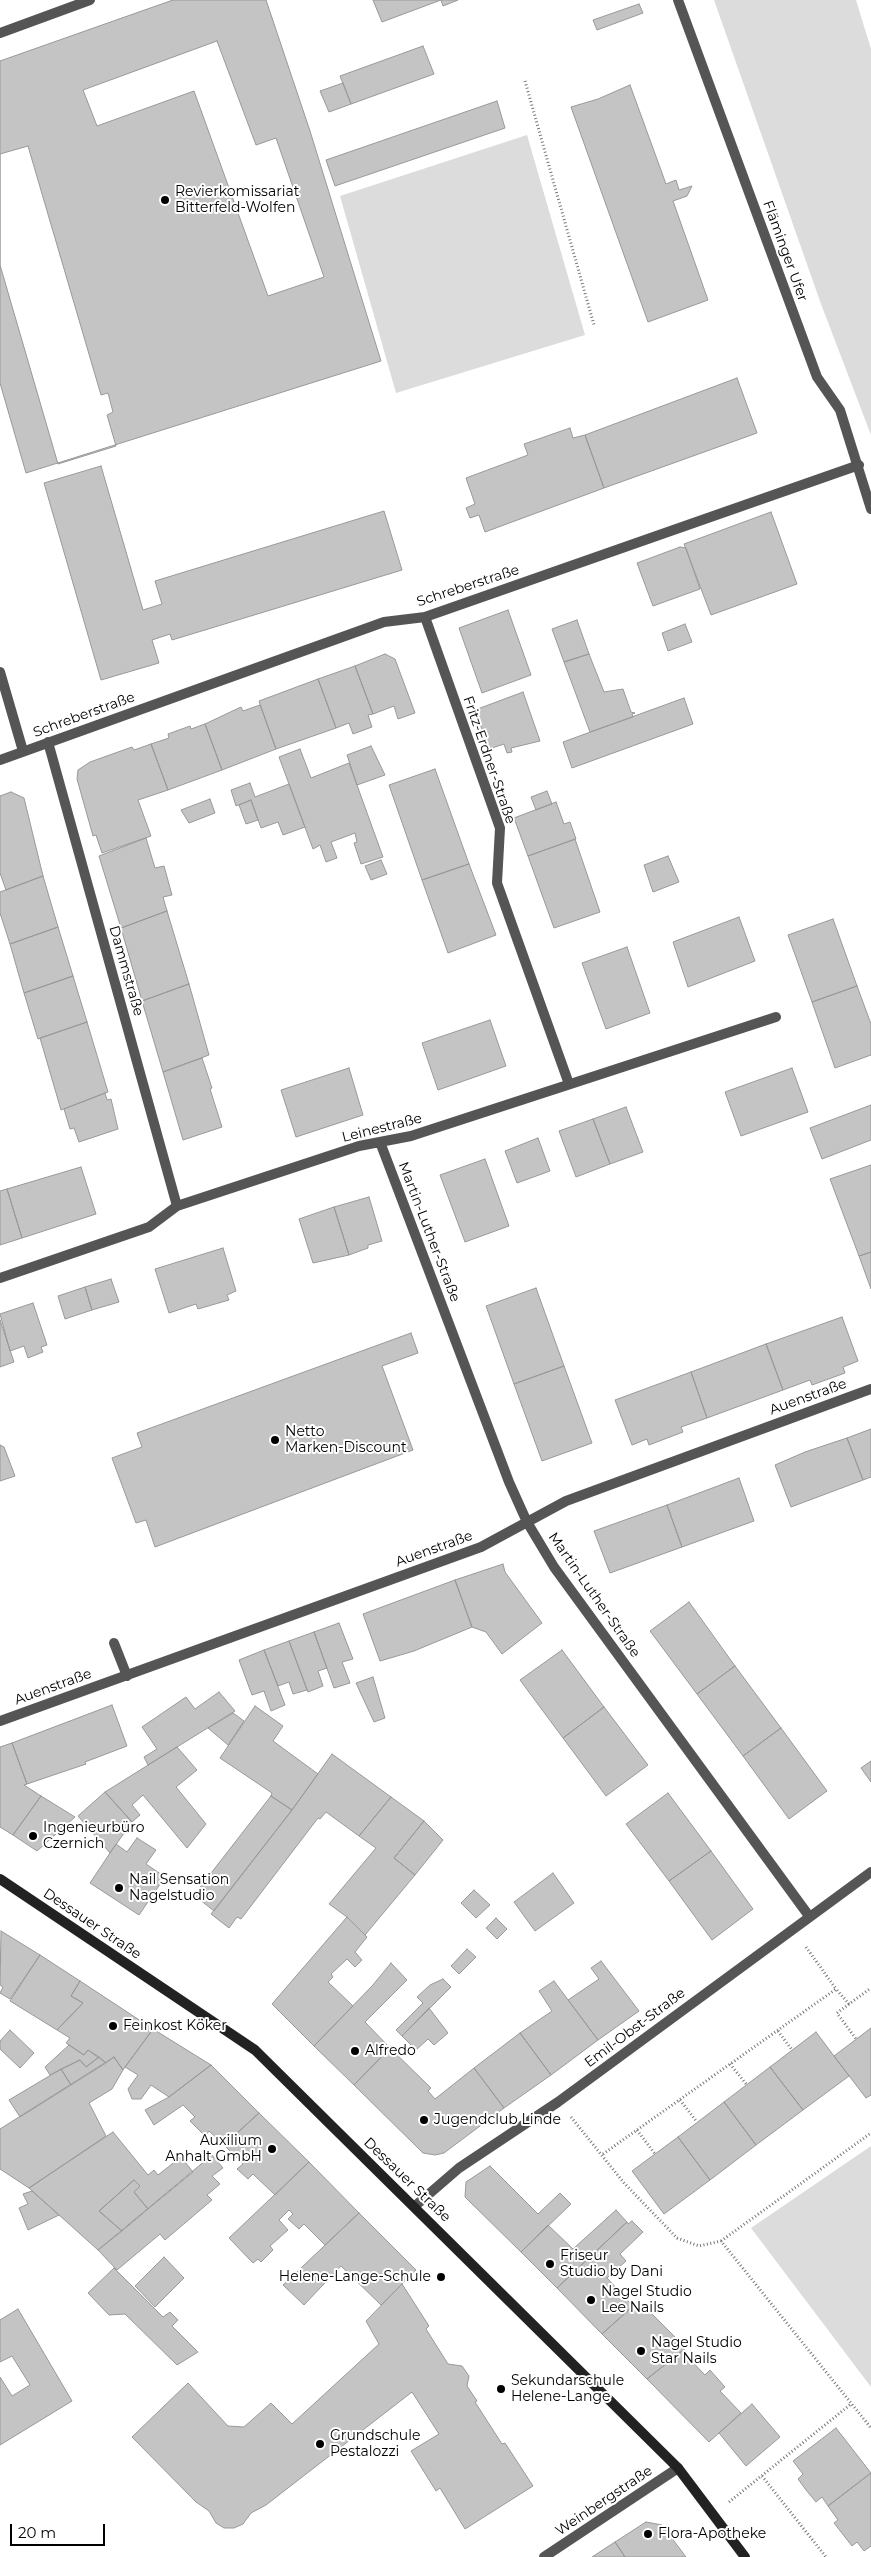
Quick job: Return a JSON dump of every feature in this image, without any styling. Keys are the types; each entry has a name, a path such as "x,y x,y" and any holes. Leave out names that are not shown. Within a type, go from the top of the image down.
{"street":[{"path":"0,32 90,0"},
{"name":"Fläminger Ufer","path":"678,0 817,377 840,410 859,465 864,491 871,509"},
{"name":"Schreberstraße","path":"0,760 384,622 425,617 859,465"},
{"name":"Fritz-Erdner-Straße","path":"425,617 500,828 497,883 569,1084"},
{"path":"0,672 23,751"},
{"name":"Dammstraße","path":"48,742 177,1206"},
{"name":"Leinestraße","path":"0,1278 149,1227 177,1206 359,1146 411,1136 776,1017"},
{"name":"Martin-Luther-Straße","path":"380,1142 509,1482 527,1522 554,1567 809,1916"},
{"name":"Auenstraße","path":"0,1721 481,1547 566,1501 871,1388"},
{"path":"114,1643 127,1676"},
{"name":"Emil-Obst-Straße","path":"415,2206 458,2168 558,2102 792,1928 871,1872"},
{"name":"Dessauer Straße","path":"0,1879 255,2050 678,2468 746,2557"},
{"name":"Weinbergstraße","path":"544,2557 678,2468"}],"path":[{"path":"525,81 594,325"},
{"path":"792,1928 849,2004"},
{"path":"856,2039 838,2013 871,1988"},
{"path":"603,2154 836,1989"},
{"path":"778,2031 792,2050"},
{"path":"730,2064 747,2085"},
{"path":"680,2100 697,2122"},
{"path":"558,2102 603,2154 624,2182 677,2238 699,2246 721,2241 871,2133"},
{"path":"637,2130 655,2154"},
{"path":"721,2241 871,2428"},
{"path":"714,2514 851,2404"},
{"path":"762,2476 826,2557"}],"shaded area":[{"path":"714,0 856,0 871,49 871,435 821,304"},
{"path":"527,135 585,335 396,393 340,196"},
{"path":"871,2146 871,2387 751,2228"}],"building":[{"name":"Revierkomissariat Bitterfeld-Wolfen","path":"173,0 266,0 310,131 381,361 26,473 0,383 0,61"},
{"path":"373,0 441,0 382,22"},
{"path":"441,0 458,0 443,6"},
{"path":"639,4 643,13 597,30 593,20"},
{"path":"217,41 256,145 276,138 324,277 268,296 194,91 97,126 83,90"},
{"path":"423,46 434,74 351,104 340,76"},
{"path":"343,83 351,104 329,112 320,91"},
{"path":"630,85 666,184 676,180 679,190 692,186 687,196 673,201 708,300 648,322 571,107 598,99"},
{"path":"497,101 505,128 335,186 326,160"},
{"path":"28,146 101,395 108,393 113,412 107,415 116,446 58,464 0,265 0,154"},
{"path":"737,378 757,433 604,488 585,435"},
{"path":"570,428 573,438 585,435 604,488 485,532 479,515 470,518 466,508 475,504 466,478 528,455 524,444"},
{"path":"101,466 143,610 162,604 155,581 384,511 402,570 172,640 170,634 152,640 159,663 101,680 44,483"},
{"path":"771,512 797,584 711,615 684,544"},
{"path":"680,547 686,548 700,589 653,606 637,563"},
{"path":"508,610 531,675 482,693 459,628"},
{"path":"577,620 589,654 564,662 552,629"},
{"path":"685,624 692,642 668,651 662,633"},
{"path":"385,654 395,659 415,713 398,719 394,706 373,714 355,666"},
{"path":"589,654 604,692 623,689 631,712 635,713 632,714 633,717 590,732 564,662"},
{"path":"355,666 373,714 368,715 372,727 353,734 349,723 336,728 318,679"},
{"path":"318,679 336,728 276,749 259,701"},
{"path":"523,692 540,741 511,748 512,752 507,753 504,744 489,749 475,710"},
{"path":"684,698 693,724 572,768 563,742"},
{"path":"260,705 276,749 222,770 205,724 241,707 243,711"},
{"path":"205,724 222,770 168,790 151,744 169,738 168,734 190,726 191,729"},
{"path":"151,744 168,790 138,800 151,836 102,853 96,835 93,836 77,779 78,770 90,762 132,747 134,750"},
{"path":"371,746 385,775 357,785 347,755"},
{"path":"300,749 311,778 349,763 383,857 361,864 354,843 357,842 355,833 331,842 337,858 326,862 320,845 313,849 279,757"},
{"path":"435,769 469,864 422,880 389,785"},
{"path":"250,783 255,797 289,784 305,827 283,835 278,822 261,828 251,800 236,806 231,790"},
{"path":"547,791 552,804 536,810 531,797"},
{"path":"11,792 24,798 43,876 6,890 0,873 0,796"},
{"path":"210,799 215,813 189,823 181,810"},
{"path":"251,800 258,820 246,824 239,805"},
{"path":"556,802 564,824 570,822 576,839 528,856 514,818"},
{"path":"146,838 155,868 164,866 172,895 163,897 167,911 121,928 99,856"},
{"path":"575,839 600,912 554,928 528,856"},
{"path":"668,856 679,882 653,892 644,865"},
{"path":"381,860 387,874 371,880 365,866"},
{"path":"469,864 496,935 448,953 422,880"},
{"path":"43,876 58,927 10,944 0,913 0,892"},
{"path":"167,911 189,984 142,1001 121,928"},
{"path":"739,917 755,961 688,987 673,942"},
{"path":"833,919 857,986 812,1002 788,935"},
{"path":"58,927 73,976 24,993 10,944"},
{"path":"627,947 650,1013 606,1029 582,963"},
{"path":"73,976 87,1022 38,1039 24,993"},
{"path":"189,984 209,1055 163,1072 142,1001"},
{"path":"857,986 871,1024 871,1055 835,1068 812,1002"},
{"path":"490,1020 506,1066 438,1090 422,1043"},
{"path":"87,1022 108,1092 61,1110 40,1038"},
{"path":"202,1058 222,1127 183,1140 163,1072"},
{"path":"349,1068 363,1115 296,1137 281,1090"},
{"path":"792,1068 808,1112 741,1136 725,1092"},
{"path":"105,1093 107,1100 111,1099 118,1129 79,1142 74,1128 70,1129 64,1109"},
{"path":"871,1105 871,1140 822,1159 810,1128"},
{"path":"626,1107 643,1152 610,1164 593,1119"},
{"path":"593,1119 610,1164 576,1177 559,1131"},
{"path":"538,1138 550,1171 517,1183 505,1151"},
{"path":"485,1159 509,1226 465,1242 440,1175"},
{"path":"871,1165 871,1252 859,1256 830,1179"},
{"path":"81,1167 96,1214 22,1238 7,1189"},
{"path":"7,1189 22,1238 0,1245 0,1191"},
{"path":"369,1197 382,1241 368,1245 368,1248 349,1255 334,1207"},
{"path":"334,1207 349,1255 313,1263 299,1219"},
{"path":"223,1248 236,1291 227,1295 229,1300 198,1309 196,1304 169,1313 155,1269"},
{"path":"871,1252 871,1289 859,1256"},
{"path":"111,1279 119,1302 92,1310 85,1287"},
{"path":"85,1287 92,1310 65,1319 58,1296"},
{"path":"536,1288 564,1366 514,1384 486,1306"},
{"path":"33,1303 47,1345 41,1347 43,1352 28,1358 24,1346 10,1351 0,1314"},
{"path":"842,1317 858,1361 843,1367 845,1373 812,1385 810,1380 783,1390 766,1344"},
{"path":"0,1320 14,1362 0,1367"},
{"name":"Netto Marken-Discount","path":"411,1333 418,1353 382,1366 413,1450 155,1547 146,1520 136,1523 112,1458 142,1447 137,1433"},
{"path":"766,1344 783,1390 707,1418 691,1372"},
{"path":"564,1366 592,1443 542,1461 514,1384"},
{"path":"691,1372 707,1418 681,1427 683,1432 649,1445 647,1439 632,1445 615,1400"},
{"path":"871,1429 871,1477 863,1480 847,1438"},
{"path":"847,1438 863,1480 791,1507 775,1465 805,1452"},
{"path":"0,1445 4,1447 15,1476 0,1481"},
{"path":"739,1478 754,1521 682,1547 667,1505"},
{"path":"667,1505 682,1547 610,1573 594,1531"},
{"path":"503,1564 505,1572 542,1623 502,1654 486,1632 472,1627 455,1580"},
{"path":"455,1580 472,1627 414,1651 380,1661 363,1614"},
{"path":"689,1602 735,1666 697,1694 650,1631"},
{"path":"339,1623 353,1659 342,1662 350,1683 334,1688 314,1632"},
{"path":"314,1632 327,1668 318,1671 323,1686 308,1692 289,1641"},
{"path":"289,1641 307,1690 293,1694 289,1682 278,1686 264,1650"},
{"path":"264,1650 285,1705 271,1711 264,1691 252,1695 239,1660"},
{"path":"562,1650 604,1707 563,1738 520,1680"},
{"path":"735,1666 781,1728 743,1756 697,1694"},
{"path":"373,1677 385,1718 374,1722 356,1683"},
{"path":"219,1692 235,1711 148,1765 144,1757 157,1749 142,1727 186,1697 195,1709"},
{"path":"112,1705 127,1746 85,1762 86,1764 27,1784 12,1743"},
{"path":"255,1706 283,1726 273,1741 318,1774 292,1810 271,1796 272,1793 220,1758"},
{"path":"604,1707 648,1765 606,1796 563,1738"},
{"path":"233,1713 244,1721 228,1745 208,1728"},
{"path":"781,1728 827,1791 789,1819 743,1756"},
{"path":"12,1743 27,1784 24,1785 41,1796 13,1835 0,1827 0,1747"},
{"path":"177,1747 197,1770 176,1787 206,1824 187,1848 143,1795 132,1805 140,1815 132,1822 105,1792"},
{"path":"332,1754 391,1797 359,1836 326,1812 320,1819 318,1818 241,1919 237,1917 229,1928 211,1914 292,1810"},
{"path":"871,1761 871,1782 861,1768"},
{"path":"105,1792 132,1822 110,1853 78,1816"},
{"path":"668,1793 711,1851 669,1881 626,1824"},
{"path":"41,1796 75,1817 37,1851 13,1835"},
{"path":"271,1796 292,1810 214,1911 194,1895"},
{"path":"391,1797 424,1821 394,1858 415,1875 365,1935 347,1917 329,1904 376,1848 359,1836"},
{"path":"424,1821 443,1840 415,1875 394,1858"},
{"path":"137,1838 156,1850 146,1864 165,1877 139,1915 90,1883 116,1844 127,1852"},
{"path":"711,1851 753,1909 712,1940 669,1881"},
{"path":"553,1873 574,1903 535,1931 514,1902"},
{"path":"474,1890 490,1905 476,1918 461,1903"},
{"path":"347,1917 367,1937 355,1952 362,1960 355,1967 347,1959 331,1974 333,1977 328,1982 353,2006 314,2046 272,2004"},
{"path":"496,1918 507,1929 497,1939 486,1928"},
{"path":"1,1931 40,1955 10,1999 0,1993 3,1987 0,1985"},
{"path":"467,1949 476,1957 459,1974 451,1966"},
{"path":"40,1955 80,1981 71,1996 83,2003 57,2030 10,2001"},
{"path":"601,1961 639,2011 598,2040 568,2000 599,1979 591,1968"},
{"path":"391,1963 407,1980 365,2022 390,2048 354,2085 314,2046 372,1986"},
{"path":"443,1979 451,1987 402,2036 396,2030 423,2003 417,1997 430,1985"},
{"path":"80,1981 153,2029 123,2070 114,2057 106,2063 88,2050 84,2055 66,2043 70,2038 57,2030 83,2003 71,1996"},
{"path":"554,1981 598,2040 551,2075 520,2033 552,2011 539,1991"},
{"path":"429,2008 448,2033 434,2045 428,2039 416,2050 402,2036"},
{"path":"871,2028 871,2095 866,2098 834,2056"},
{"path":"153,2029 211,2065 169,2097 151,2085 141,2099 132,2099 128,2089 138,2075 125,2067"},
{"path":"10,2030 34,2053 20,2068 0,2049 0,2041"},
{"path":"816,2032 849,2076 803,2110 770,2067"},
{"path":"520,2033 551,2075 504,2108 474,2068"},
{"path":"69,2045 84,2055 88,2050 99,2057 86,2067 80,2060 50,2075 45,2067"},
{"path":"390,2048 431,2088 428,2091 435,2099 474,2068 504,2108 444,2153 435,2155 423,2153 354,2085"},
{"path":"99,2057 106,2063 71,2085 61,2069 80,2060 86,2067"},
{"path":"114,2057 123,2070 112,2089 89,2103 106,2136 29,2188 0,2169 0,2129"},
{"path":"211,2065 259,2113 224,2145 209,2131 205,2136 190,2121 195,2117 183,2105 154,2125 145,2110 169,2097"},
{"path":"770,2067 803,2110 756,2145 724,2102"},
{"path":"61,2069 71,2085 20,2117 9,2100"},
{"path":"724,2102 756,2145 710,2180 678,2137"},
{"path":"259,2113 309,2162 275,2195 253,2174 248,2179 237,2169 243,2164 224,2145"},
{"path":"113,2132 148,2175 154,2170 158,2175 181,2157 193,2172 148,2209 134,2192 140,2186 134,2180 99,2211 122,2231 98,2250 29,2188"},
{"path":"678,2137 710,2180 664,2214 632,2171"},
{"path":"212,2155 223,2168 212,2176 220,2184 207,2195 212,2200 165,2240 160,2234 117,2270 98,2250"},
{"path":"309,2162 359,2213 325,2245 304,2224 299,2229 288,2219 293,2214 289,2210 279,2220 288,2230 270,2246 273,2250 261,2262 258,2259 253,2263 229,2238"},
{"path":"490,2166 538,2214 560,2193 571,2204 521,2252 465,2197 466,2182"},
{"path":"134,2180 140,2186 134,2192 148,2209 122,2231 99,2211"},
{"path":"32,2191 59,2215 28,2230 19,2208 28,2204 23,2194"},
{"path":"616,2210 627,2222 557,2288 521,2252 548,2225 573,2249"},
{"path":"359,2213 416,2270 381,2305 341,2266 304,2305 283,2285"},
{"path":"632,2221 643,2232 620,2254 626,2261 607,2278 633,2306 602,2334 557,2288 627,2222 628,2224"},
{"path":"164,2257 184,2278 155,2307 135,2286"},
{"path":"114,2268 163,2317 170,2312 178,2320 172,2326 198,2352 177,2365 125,2314 109,2315 88,2293"},
{"path":"402,2284 429,2326 426,2329 448,2364 462,2366 469,2376 467,2386 477,2401 475,2402 502,2444 505,2443 533,2486 465,2529 440,2488 436,2491 411,2451 439,2434 412,2392 266,2505 251,2513 243,2524 234,2528 224,2528 216,2523 209,2511 196,2502 132,2437 188,2383 228,2426 244,2427 271,2403 292,2424 379,2344 366,2321"},
{"path":"639,2301 686,2348 647,2379 602,2334"},
{"path":"18,2309 72,2401 0,2445 0,2377 12,2396 30,2385 12,2356 0,2362 0,2320"},
{"path":"682,2351 705,2375 710,2370 725,2387 720,2391 741,2413 709,2442 647,2379"},
{"path":"752,2404 780,2437 746,2466 719,2433"},
{"path":"836,2428 871,2473 828,2506 822,2497 816,2502 806,2490 798,2479 803,2474 793,2461"},
{"path":"871,2473 871,2546 864,2551 857,2542 852,2546 834,2523 838,2520 828,2506"},
{"name":"Flora-Apotheke","path":"646,2522 662,2525 686,2557 625,2557 615,2542"},
{"path":"615,2542 625,2557 592,2557"}],"place":[{"name":"Revierkomissariat Bitterfeld-Wolfen","path":"165,200"},
{"name":"Netto Marken-Discount","path":"275,1440"},
{"name":"Ingenieurbüro Czernich","path":"33,1836"},
{"name":"Nail Sensation Nagelstudio","path":"119,1888"},
{"name":"Feinkost Köker","path":"113,2026"},
{"name":"Alfredo","path":"355,2051"},
{"name":"Jugendclub Linde","path":"424,2120"},
{"name":"Auxilium Anhalt GmbH","path":"272,2149"},
{"name":"Friseur Studio by Dani","path":"550,2264"},
{"name":"Helene-Lange-Schule","path":"441,2277"},
{"name":"Nagel Studio Lee Nails","path":"591,2300"},
{"name":"Nagel Studio Star Nails","path":"641,2351"},
{"name":"Sekundarschule Helene-Lange","path":"501,2389"},
{"name":"Grundschule Pestalozzi","path":"320,2444"},
{"name":"Flora-Apotheke","path":"648,2534"}]}
